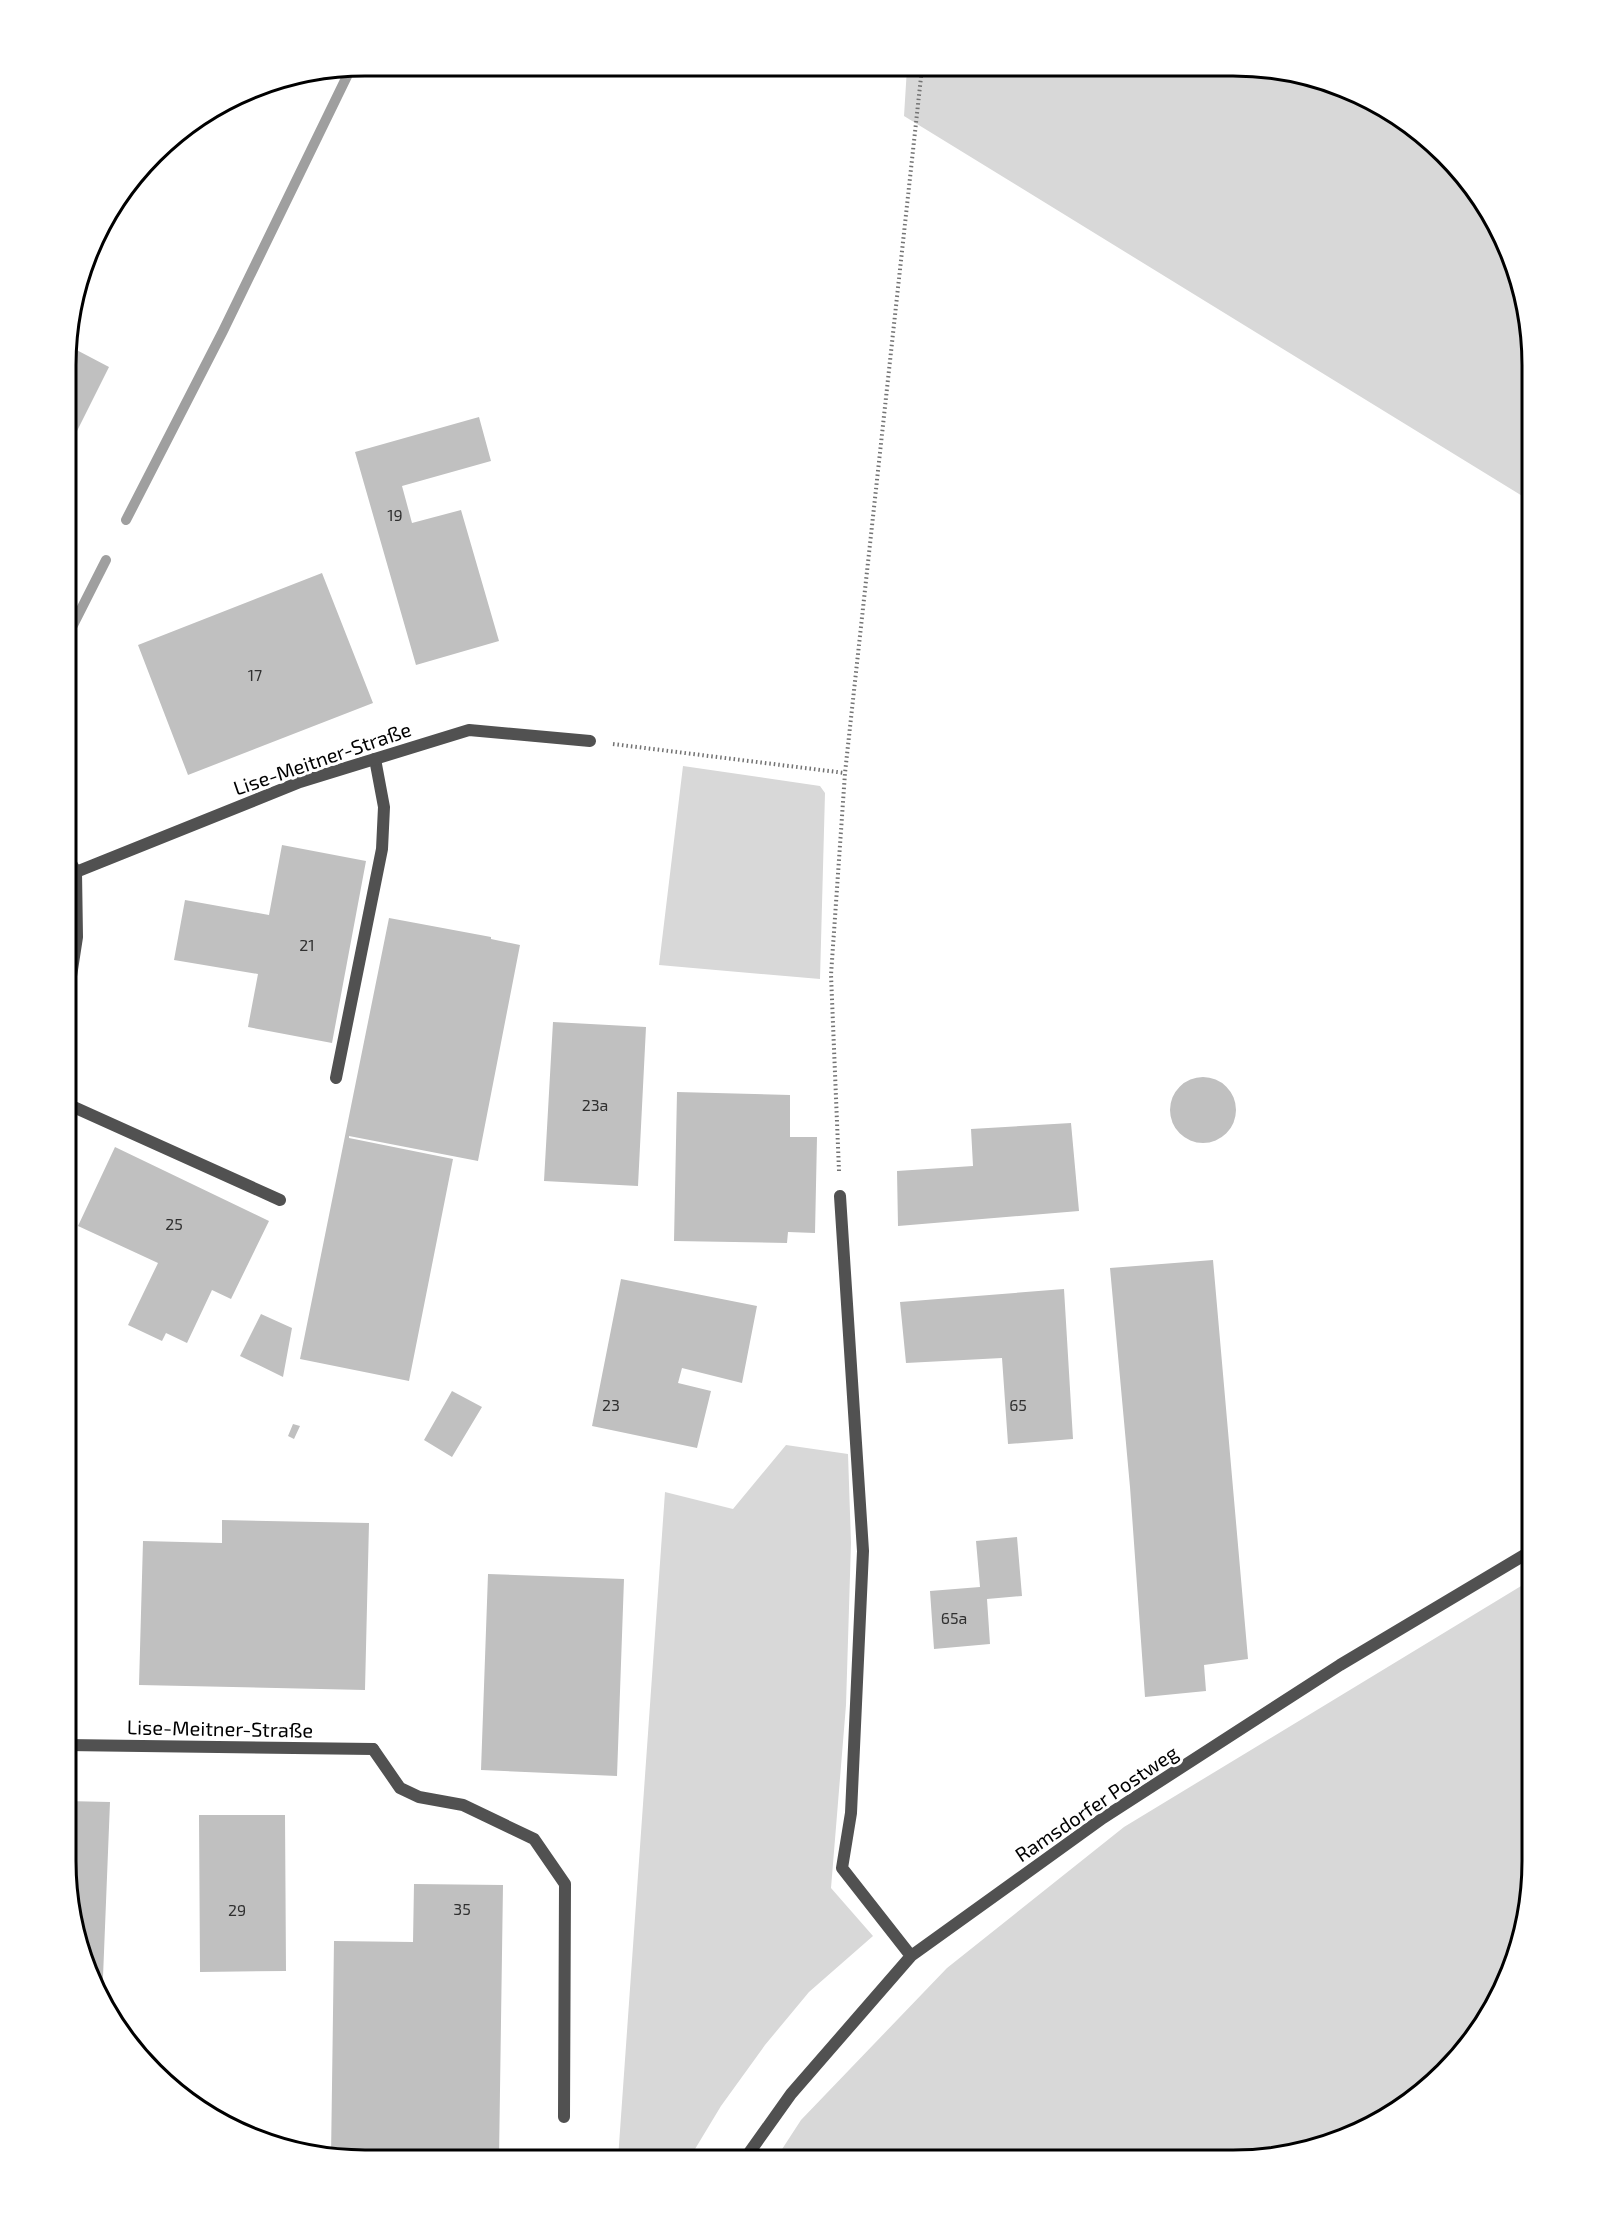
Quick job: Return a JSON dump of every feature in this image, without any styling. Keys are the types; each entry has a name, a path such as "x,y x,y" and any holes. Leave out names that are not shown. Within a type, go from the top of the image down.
{"street":[{"name":"Lise-Meitner-Straße","path":"76,872 300,782 469,730 590,741"},
{"path":"336,1078 382,849 384,807 375,759"},
{"path":"76,872 76,944"},
{"path":"76,1108 280,1200"},
{"path":"840,1196 863,1551 851,1813 842,1868 911,1956"},
{"name":"Ramsdorfer Postweg","path":"751,2150 791,2094 911,1956 1113,1812 1340,1665 1522,1557"},
{"name":"Lise-Meitner-Straße","path":"76,1745 373,1749 400,1788 419,1797 462,1805 534,1839 565,1884 564,2117"}],"path":[{"path":"840,1196 831,975 845,773 921,76"},
{"path":"590,741 845,773"}],"shaded area":[{"path":"906,76 1251,77 1307,86 1343,98 1377,115 1423,148 1450,175 1483,221 1500,255 1512,291 1521,347 1522,496 904,116"},
{"path":"683,766 820,786 825,793 820,979 659,965"},
{"path":"786,1445 848,1454 851,1543 846,1705 831,1888 873,1936 809,1992 765,2045 721,2106 694,2150 619,2150 665,1492 733,1509"},
{"path":"1522,1585 1522,1862 1519,1899 1512,1936 1500,1972 1473,2022 1437,2066 1408,2091 1377,2112 1343,2129 1307,2141 1251,2150 782,2150 801,2120 947,1968 1124,1827"}],"building":[{"path":"77,350 109,367 76,433"},
{"path":"479,417 491,461 402,486 412,523 461,510 499,641 416,665 355,452"},
{"path":"322,573 373,703 188,775 138,645"},
{"path":"282,845 366,861 332,1043 248,1027 258,974 174,960 185,900 269,915"},
{"path":"389,918 491,937 491,939 520,945 478,1161 349,1136 349,1138 453,1159 409,1381 300,1359"},
{"path":"553,1022 646,1027 638,1186 544,1181"},
{"path":"1203,1077 1216,1079 1226,1087 1234,1097 1236,1110 1234,1123 1226,1133 1216,1141 1203,1143 1190,1141 1180,1133 1172,1123 1170,1110 1172,1097 1180,1087 1190,1079"},
{"path":"677,1092 790,1095 790,1137 817,1137 815,1233 788,1232 787,1243 674,1241"},
{"path":"1071,1123 1079,1211 898,1226 897,1171 973,1166 971,1129"},
{"path":"115,1147 269,1221 231,1299 212,1290 187,1343 166,1333 162,1341 128,1325 158,1263 78,1226"},
{"path":"1213,1260 1248,1659 1204,1665 1206,1691 1145,1697 1130,1487 1110,1268"},
{"path":"621,1279 757,1306 742,1383 682,1368 678,1383 711,1391 697,1448 592,1426"},
{"path":"1064,1289 1073,1439 1008,1444 1002,1358 906,1363 900,1302"},
{"path":"261,1314 292,1328 283,1377 240,1356"},
{"path":"452,1391 482,1407 452,1457 424,1440"},
{"path":"293,1424 300,1426 294,1439 288,1436"},
{"path":"222,1520 369,1523 365,1690 139,1685 143,1541 222,1543"},
{"path":"1017,1537 1022,1596 987,1599 990,1644 934,1649 930,1591 980,1587 976,1541"},
{"path":"488,1574 624,1579 617,1776 481,1770"},
{"path":"76,1801 110,1802 103,1982 86,1936 79,1899 76,1862"},
{"path":"199,1815 285,1815 286,1971 200,1972"},
{"path":"414,1884 503,1885 499,2150 331,2148 334,1941 413,1942"}],"waterway":[{"path":"126,520 223,331 347,77"},
{"path":"76,619 106,560"}]}
